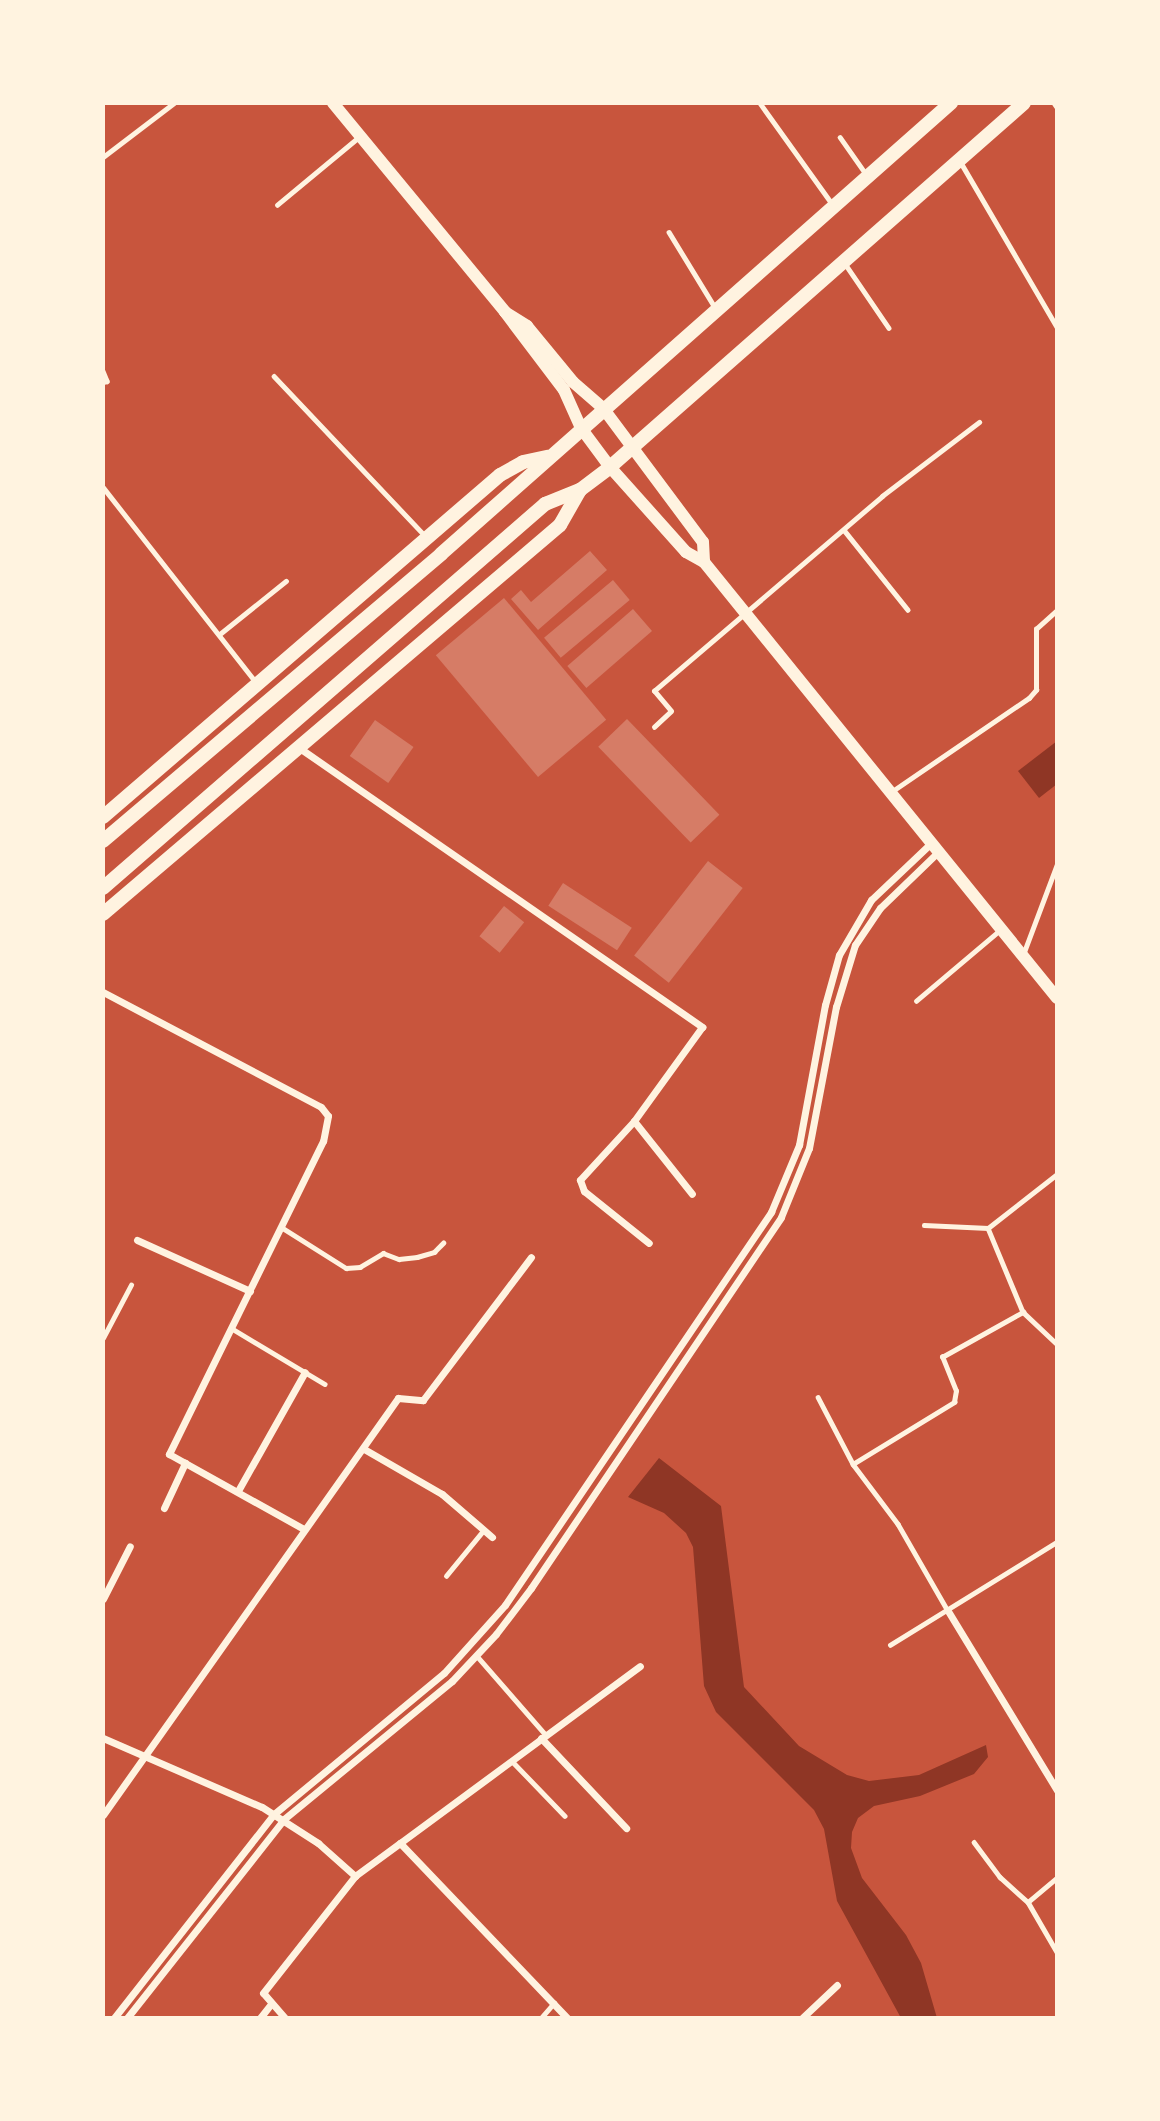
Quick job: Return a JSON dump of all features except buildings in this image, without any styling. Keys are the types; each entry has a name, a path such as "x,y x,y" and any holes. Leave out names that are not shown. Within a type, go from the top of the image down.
{"main road":[{"path":"333,103 505,312 564,390 581,428 610,467 686,552 704,562 1057,998"},
{"path":"103,841 548,457 951,103"},
{"path":"103,888 545,504 580,490 610,467 1024,103"},
{"path":"505,312 527,326 573,382 603,408 703,542 704,562"},
{"path":"103,817 427,537 511,468 548,457"},
{"path":"103,914 560,525 580,490"},
{"path":"358,667 373,683"},
{"path":"279,734 297,747"}],"street":[{"path":"297,747 702,1027 634,1121 580,1183 649,1243"},
{"path":"127,2018 284,1819 477,1656 531,1588 781,1217 809,1148 836,1007 852,952 880,908 935,848"},
{"path":"114,2018 274,1814 436,1680 488,1627 760,1231 782,1192 799,1145 825,1004 846,940 871,900 935,848"},
{"path":"103,992 321,1107 329,1127 169,1454 239,1489 304,1529"},
{"path":"634,1121 692,1194"},
{"path":"137,1240 250,1291"},
{"path":"103,1815 398,1398 423,1400 531,1256"},
{"path":"239,1489 305,1372"},
{"path":"364,1449 442,1494 492,1537"},
{"path":"164,1508 185,1463"},
{"path":"103,1600 130,1546"},
{"path":"948,1611 1057,1790"},
{"path":"285,2018 270,2005 263,1993 355,1876 640,1666"},
{"path":"544,1737 626,1828"},
{"path":"103,1738 284,1819 355,1876"},
{"path":"400,1843 567,2018"},
{"path":"802,2018 837,1985"},
{"path":"260,2018 270,2005"}],"lane":[{"path":"103,158 174,103"},
{"path":"760,103 833,205"},
{"path":"277,205 359,137"},
{"path":"840,137 867,176"},
{"path":"960,160 1057,327"},
{"path":"669,232 716,309"},
{"path":"844,261 889,328"},
{"path":"103,371 107,381 103,383"},
{"path":"274,376 427,537"},
{"path":"654,727 671,712 654,691 844,530 979,422"},
{"path":"103,487 220,633 258,685"},
{"path":"844,530 908,610"},
{"path":"220,633 286,581"},
{"path":"890,792 1029,698 1036,690 1036,629 1057,610"},
{"path":"1022,956 1057,864"},
{"path":"916,1001 1000,929"},
{"path":"924,1225 988,1228 1057,1174"},
{"path":"281,1227 346,1268 360,1267 383,1252 399,1259 417,1257 434,1252 443,1243"},
{"path":"988,1228 1023,1312 1057,1344"},
{"path":"103,1338 131,1285"},
{"path":"853,1464 954,1402 956,1391 942,1357 1023,1312"},
{"path":"230,1327 326,1384"},
{"path":"818,1397 853,1464 898,1524 948,1611"},
{"path":"446,1576 484,1530"},
{"path":"890,1645 1057,1542"},
{"path":"477,1656 544,1737"},
{"path":"512,1760 565,1816"},
{"path":"974,1842 1000,1877 1028,1902 1057,1952"},
{"path":"1028,1902 1057,1878"},
{"path":"541,2018 554,2003"}],"shaded area":[{"path":"1057,741 1057,784 1039,798 1018,771"},
{"path":"659,1458 721,1506 744,1687 799,1746 847,1775 869,1781 919,1775 986,1745 988,1757 974,1774 920,1796 874,1806 858,1818 852,1832 851,1848 862,1878 906,1935 921,1963 937,2018 901,2018 837,1901 824,1829 814,1810 716,1712 704,1686 693,1547 686,1533 664,1513 628,1497"}]}
